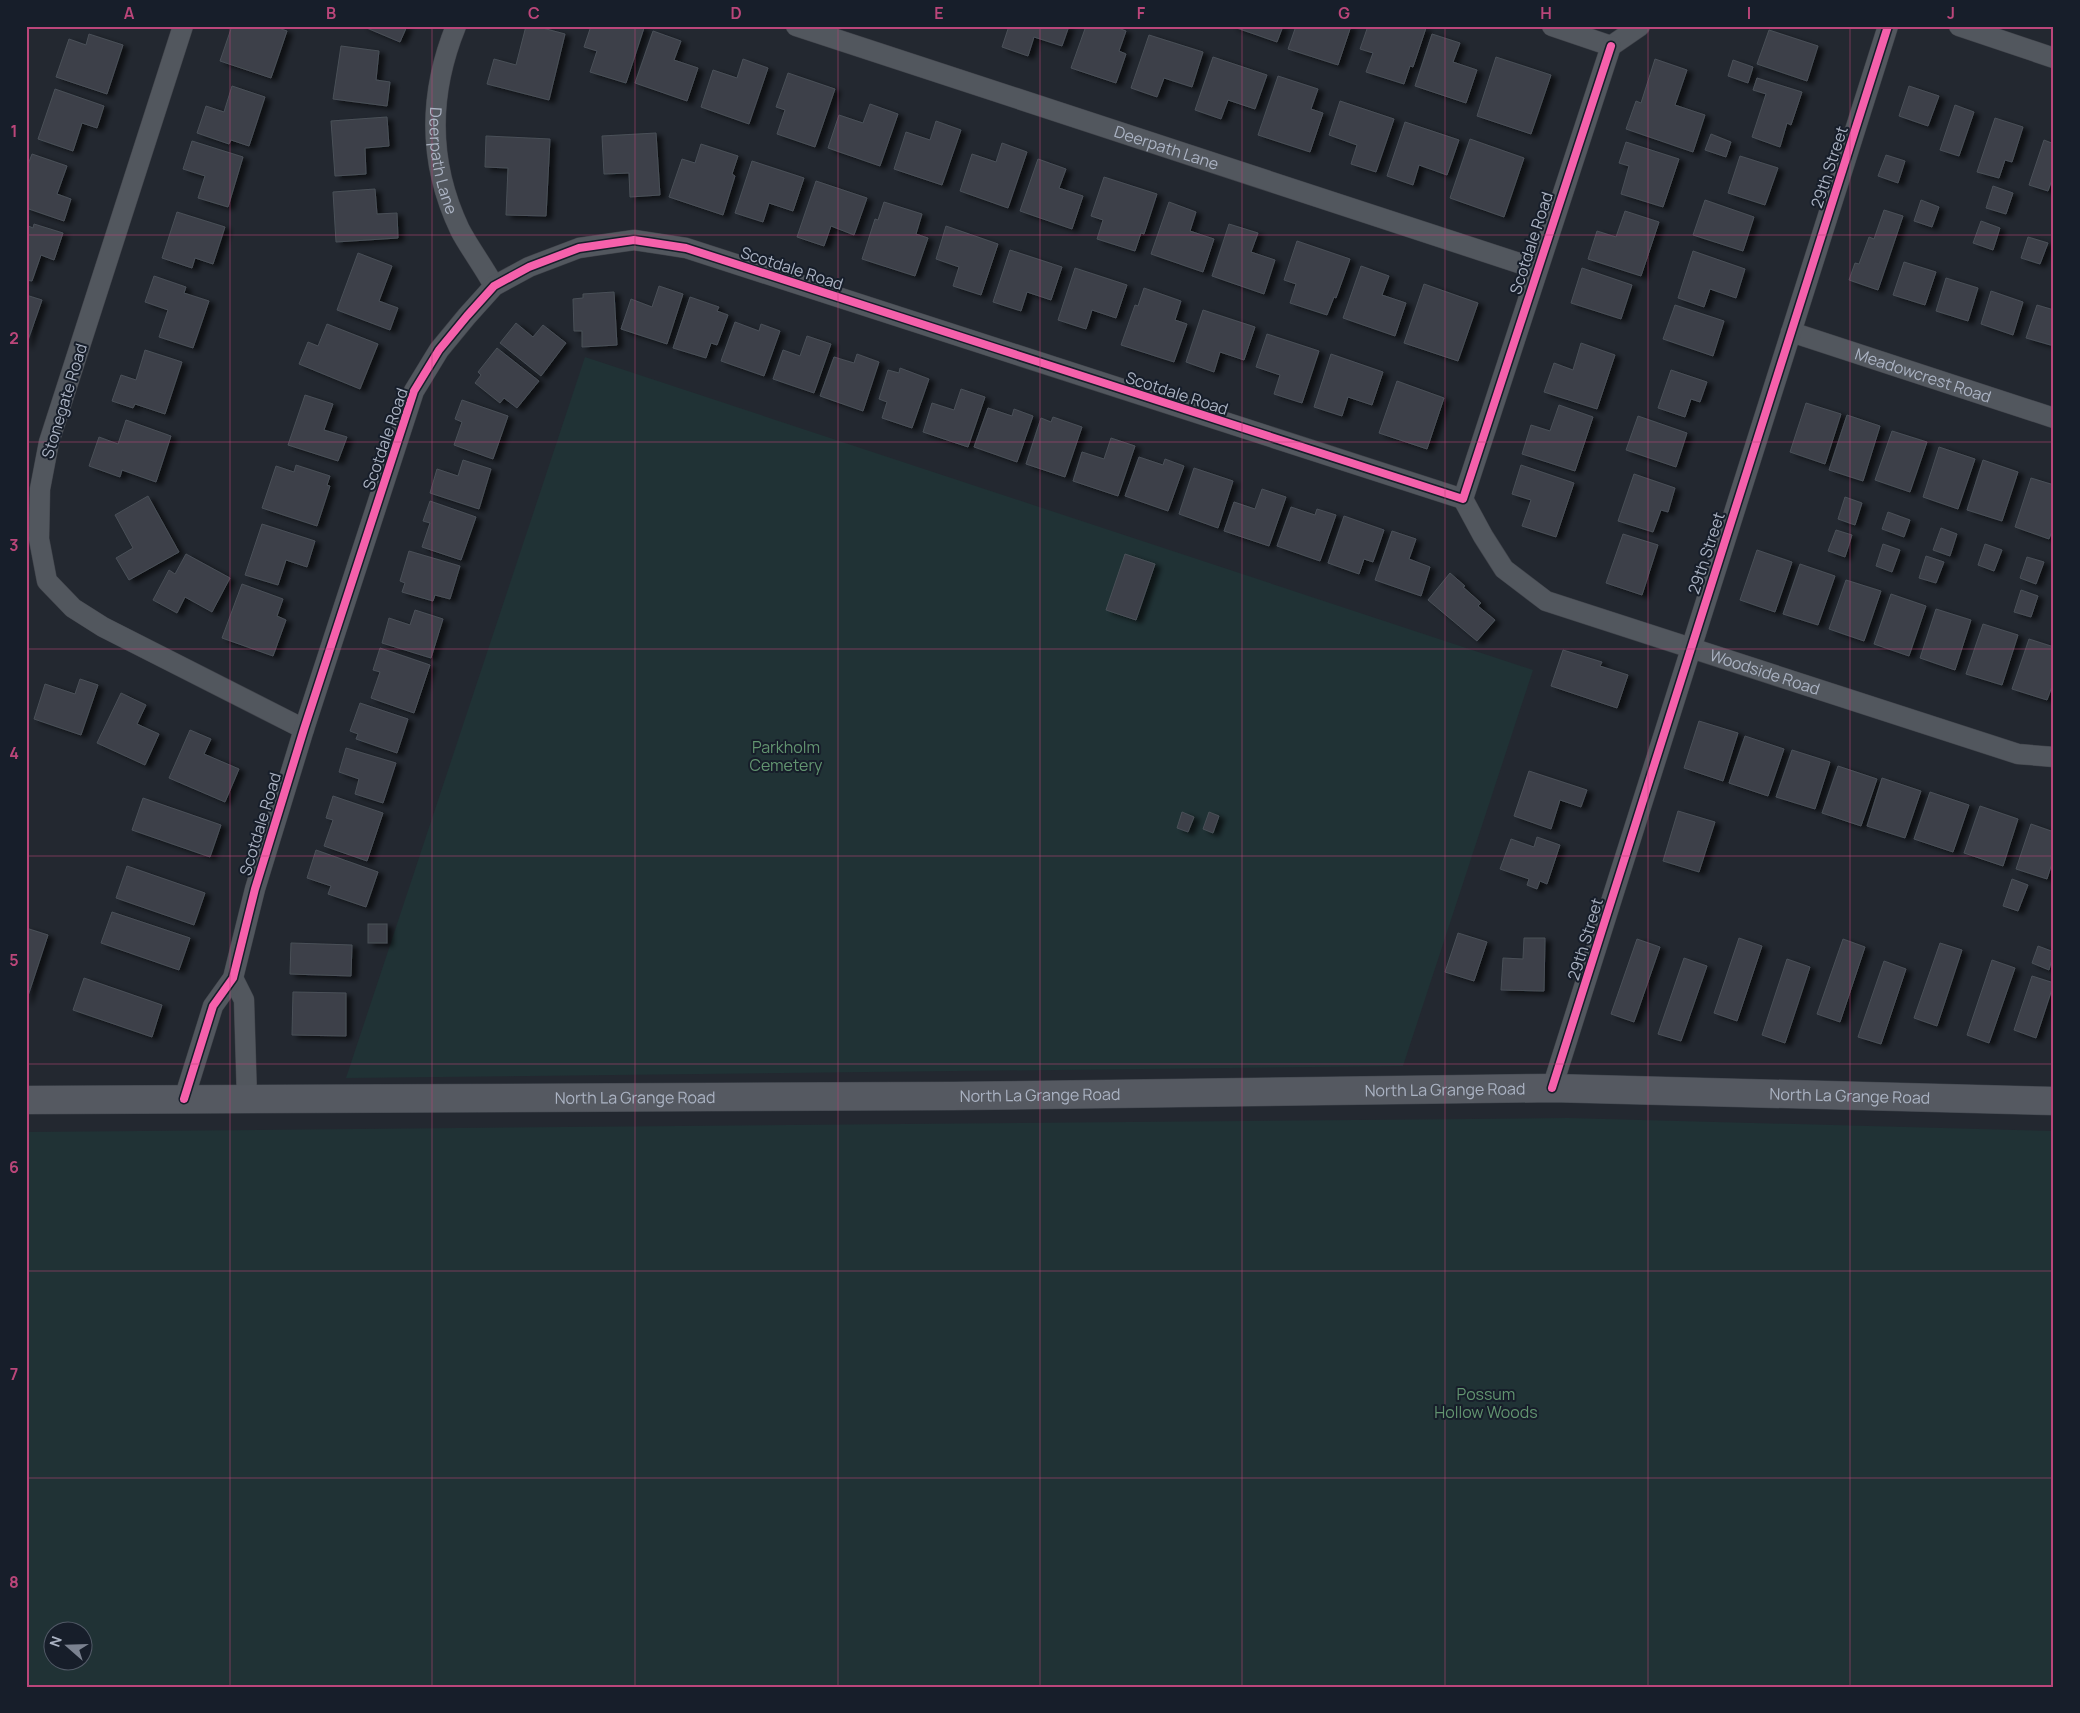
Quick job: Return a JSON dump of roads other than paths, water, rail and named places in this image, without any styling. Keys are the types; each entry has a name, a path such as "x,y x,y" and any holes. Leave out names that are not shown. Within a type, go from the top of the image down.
{"main road":[{"name":"North La Grange Road","path":"26,1100 970,1096 1552,1088 2054,1101"}],"street":[{"name":"Stonegate Road","path":"183,26 49,442 40,489 39,538 47,581 73,608 103,627 304,730"},
{"name":"Deerpath Lane","path":"456,26 440,75 436,104 435,133 439,169 460,230 494,286"},
{"name":"Deerpath Lane","path":"796,26 1537,269"},
{"path":"1552,26 1611,46 1640,26"},
{"name":"29th Street","path":"1552,1088 1888,26"},
{"path":"1960,26 2054,58"},
{"name":"Scotdale Road","path":"184,1100 213,1006 233,978 255,889 304,730 414,391 439,350 466,316 494,286 529,267 579,248 634,240 686,248 1463,500 1611,46"},
{"name":"Meadowcrest Road","path":"1791,332 2054,418"},
{"name":"Woodside Road","path":"1463,500 1504,569 1546,601 2018,754 2054,757"},
{"path":"233,978 244,1000 247,1099"}],"park label":[{"name":"Parkholm Cemetery","path":"786,756"},
{"name":"Possum Hollow Woods","path":"1486,1403"}]}
